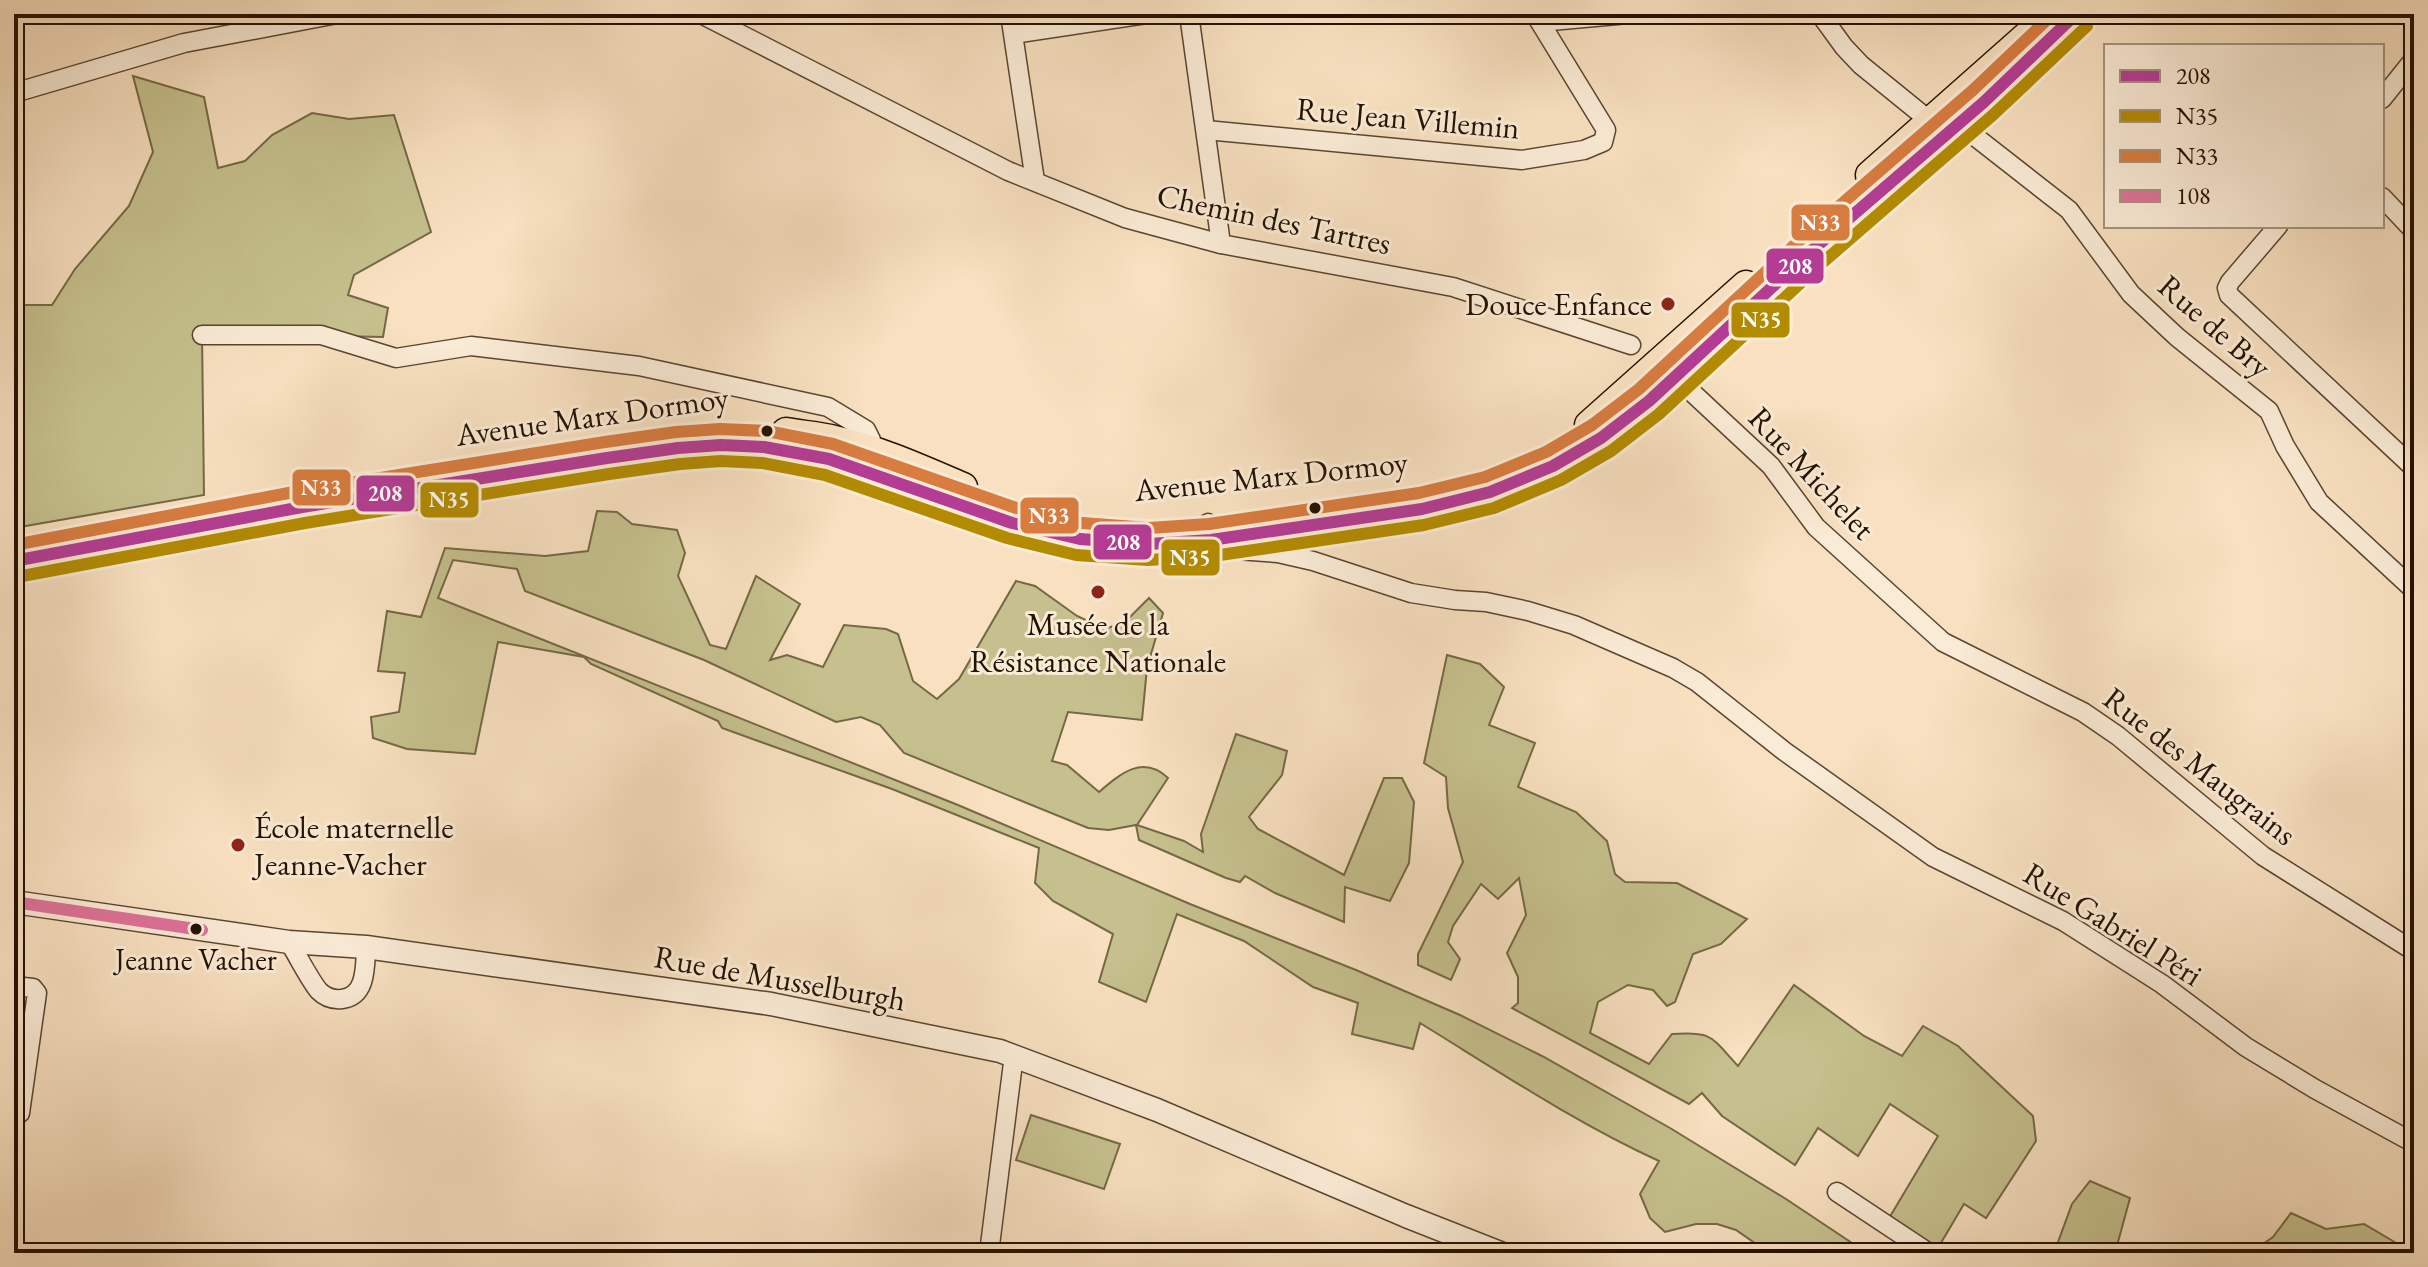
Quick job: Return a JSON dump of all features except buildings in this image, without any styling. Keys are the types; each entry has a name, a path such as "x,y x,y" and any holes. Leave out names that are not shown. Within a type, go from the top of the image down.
{"main road":[{"name":"Avenue Marx Dormoy","path":"14,542 600,443 668,434 748,429 834,440 866,460 1012,523 1080,539 1149,544 1210,532 1422,509 1490,492 1553,466 1601,438 1649,401 1667,370 1930,121 2052,14"},
{"name":"Avenue Marx Dormoy","path":"1667,370 1959,124 2076,14"},
{"name":"Avenue Marx Dormoy","path":"14,561 302,507 678,448 721,445 764,447 829,459 866,460"}],"street":[{"path":"14,93 184,43 337,14"},
{"name":"Chemin des Tartres","path":"701,14 994,164 1125,218 1221,244 1453,287 1631,345"},
{"path":"1010,14 1035,181"},
{"path":"1014,34 1146,14"},
{"path":"1537,18 1628,14"},
{"path":"1820,14 1861,65 1930,121 1959,124"},
{"path":"1189,18 1221,244"},
{"name":"Rue Jean Villemin","path":"1206,130 1522,160 1584,150 1603,142 1606,130 1537,18"},
{"path":"2384,96 2414,59"},
{"name":"Rue de Bry","path":"1959,124 2069,210 2131,294 2177,337 2269,411 2285,446 2319,502 2414,590"},
{"path":"2384,199 2414,231"},
{"path":"2276,228 2230,282 2227,288 2229,295 2414,468"},
{"path":"202,335 321,335 396,358 471,346 639,366 828,407 866,430 871,440 866,460"},
{"name":"Rue Michelet","path":"1667,370 1771,466 1816,527 1906,610"},
{"name":"Rue Gabriel Péri","path":"1210,532 1223,549 1278,553 1313,561 1411,593 1486,602 1528,611 1574,625 1636,651 1697,682 1784,751 1933,857 2063,921 2162,984 2246,1047 2414,1143"},
{"name":"Rue des Maugrains","path":"1906,610 1943,642 2083,712 2118,736 2263,856 2414,951"},
{"name":"Rue de Musselburgh","path":"14,902 289,942 366,947 771,1004 1014,1055 1157,1110 1500,1253"},
{"path":"289,942 316,988 334,1000 346,999 357,992 363,982 366,947"},
{"path":"14,986 33,988 37,993 20,1113 14,1117"},
{"path":"989,1253 1014,1055"},
{"path":"1837,1192 1929,1253"}],"shaded area":[{"path":"133,76 204,97 218,168 245,161 272,135 312,113 349,119 394,115 431,232 354,275 348,295 388,308 383,337 202,333 204,495 14,528 14,305 52,305 75,269 129,206 153,152"},
{"path":"597,511 617,512 632,524 677,530 685,553 678,576 710,645 726,649 756,576 800,604 770,660 787,655 823,667 844,625 886,629 898,634 913,681 937,699 959,679 1016,581 1035,586 1077,616 1105,629 1125,622 1149,598 1163,613 1147,668 1142,720 1068,712 1052,761 1067,765 1099,792 1132,769 1141,767 1159,771 1168,778 1137,825 1184,841 1203,852 1201,834 1236,734 1287,751 1282,775 1249,817 1258,829 1344,875 1384,778 1402,778 1414,802 1409,863 1390,901 1345,887 1344,922 1275,893 1245,876 1240,882 1226,878 1139,840 1136,825 1109,830 1088,828 904,753 880,725 861,717 836,722 704,660 525,591 517,569 453,560 438,598 958,805 1460,1015 1542,1056 1670,1128 1867,1253 1769,1253 1736,1230 1717,1224 1696,1224 1665,1232 1650,1218 1640,1194 1659,1161 1567,1113 1420,1023 1413,1049 1352,1034 1358,1003 1313,987 1244,941 1177,914 1146,1002 1099,982 1113,934 1053,901 1035,883 1039,848 892,789 722,728 718,721 591,664 584,657 498,642 475,754 407,749 373,738 371,717 399,712 405,673 378,671 387,611 421,617 445,548 545,556 588,551"},
{"path":"1447,655 1480,664 1504,687 1489,725 1535,743 1518,787 1576,812 1607,841 1615,874 1625,882 1677,883 1747,919 1721,944 1693,954 1675,1002 1667,1006 1653,990 1628,985 1598,1002 1590,1033 1649,1064 1672,1034 1704,1035 1716,1042 1738,1066 1794,985 1864,1036 1902,1056 1923,1026 1958,1046 2033,1116 2036,1141 1986,1218 1964,1204 1935,1253 1882,1230 1938,1136 1890,1104 1858,1156 1818,1128 1795,1165 1722,1116 1702,1093 1689,1104 1512,1008 1518,1003 1518,977 1507,953 1526,915 1519,878 1498,899 1481,884 1453,926 1448,942 1460,959 1451,980 1418,965 1418,954 1463,862 1448,808 1446,777 1424,763"},
{"path":"1031,1115 1120,1144 1104,1189 1016,1160"},
{"path":"2090,1181 2130,1198 2115,1253 2054,1253 2072,1204"},
{"path":"2291,1213 2326,1229 2364,1224 2398,1244 2399,1253 2250,1253 2273,1237"}],"transit line":[{"name":"N33","path":"14,545 299,491 605,442 720,429 767,431 833,444 1016,508 1082,523 1149,528 1209,524 1419,493 1485,477 1546,452 1592,425 1639,389 1800,240 1973,90 2053,14"},
{"name":"208","path":"14,561 302,507 607,458 721,445 764,447 829,459 1012,523 1080,539 1149,544 1211,540 1422,509 1490,492 1553,466 1601,438 1649,401 1810,252 1984,102 2076,14"},
{"name":"N35","path":"17,577 305,523 609,474 721,461 762,463 825,475 1007,538 1076,555 1148,560 1213,556 1424,525 1494,508 1561,480 1611,451 1659,414 1821,264 1994,114 2087,26"},
{"name":"108","path":"14,902 202,930"}],"place":[{"name":"Douce Enfance","path":"1668,304"},
{"name":"Musée de la Résistance Nationale","path":"1098,592"},
{"name":"École maternelle Jeanne-Vacher","path":"238,845"},
{"name":"Jeanne Vacher","path":"196,929"}]}
